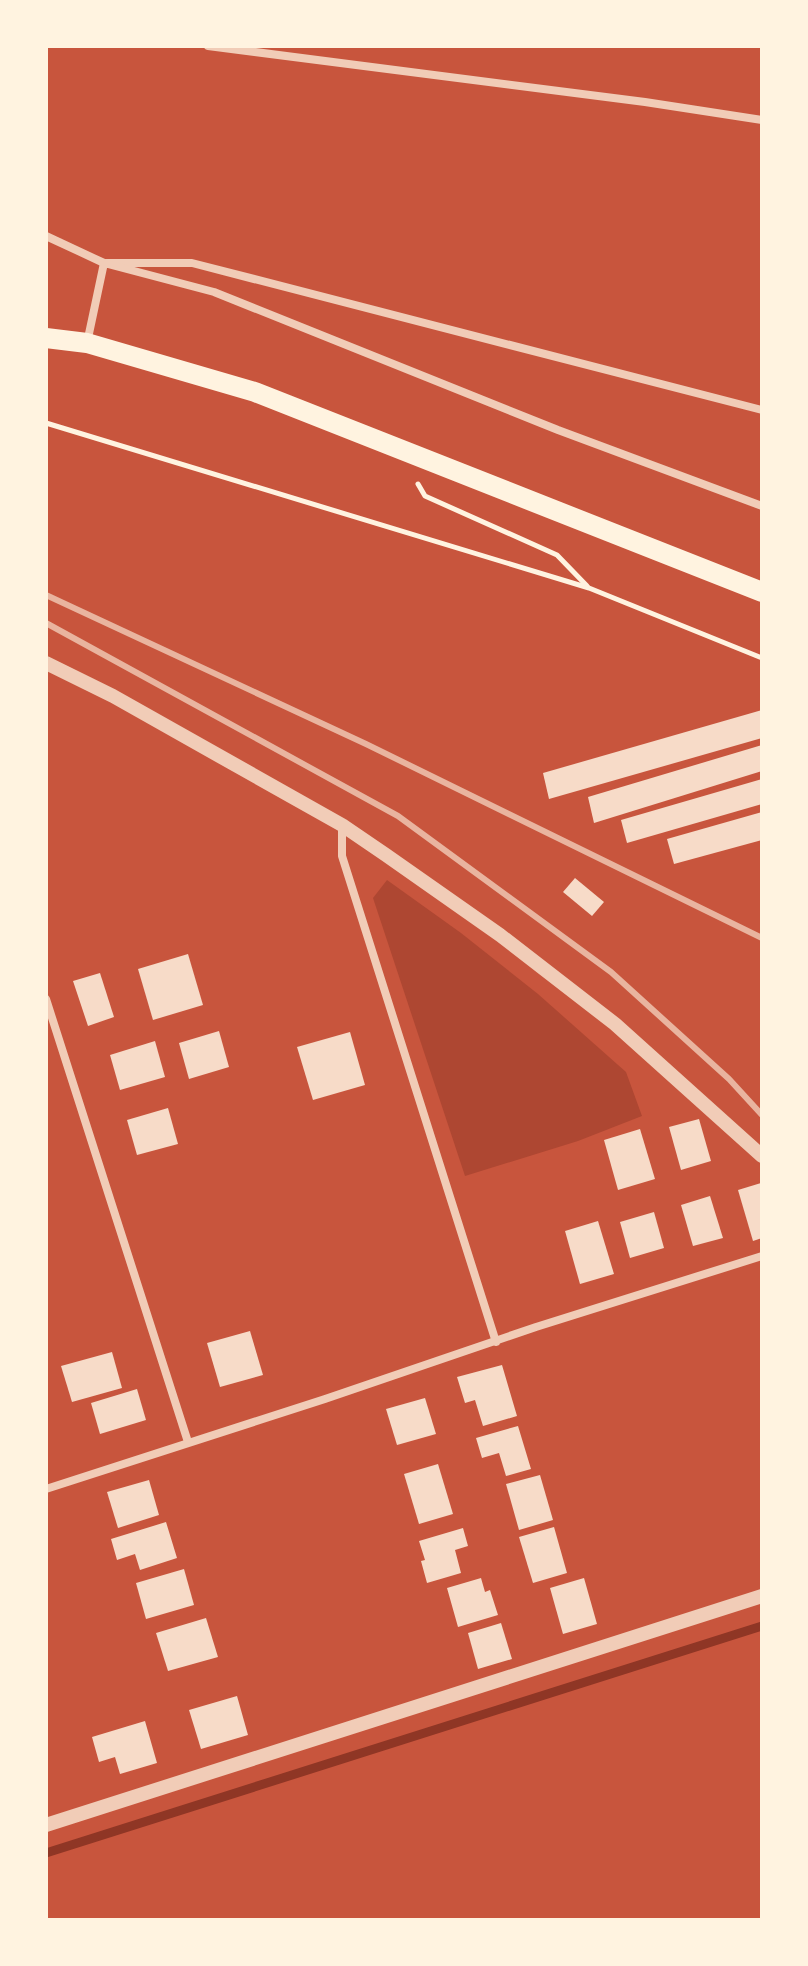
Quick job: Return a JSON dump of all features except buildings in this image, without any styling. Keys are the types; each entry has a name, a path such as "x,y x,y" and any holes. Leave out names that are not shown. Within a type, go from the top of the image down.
{"main road":[{"path":"46,338 87,343 255,392 762,592"}],"street":[{"path":"208,46 762,120"},
{"path":"46,236 104,263 214,292 558,430 762,506"},
{"path":"87,343 104,263"},
{"path":"104,263 192,263 762,410"},
{"path":"46,663 113,696 342,825 500,935 615,1024 762,1156"},
{"path":"342,825 342,856 496,1342"},
{"path":"46,999 188,1442"},
{"path":"46,1489 762,1256"},
{"path":"46,1825 762,1596"}],"path":[{"path":"46,423 589,588 762,658"},
{"path":"397,448 425,496 557,555 589,588"}],"shaded area":[{"path":"387,880 538,994 626,1072 642,1116 578,1141 465,1176 373,898"}],"waterway":[{"path":"46,1853 762,1626"}],"railway":[{"path":"46,595 366,744 762,938"},
{"path":"46,623 398,816 611,972 729,1079 762,1115"}]}
